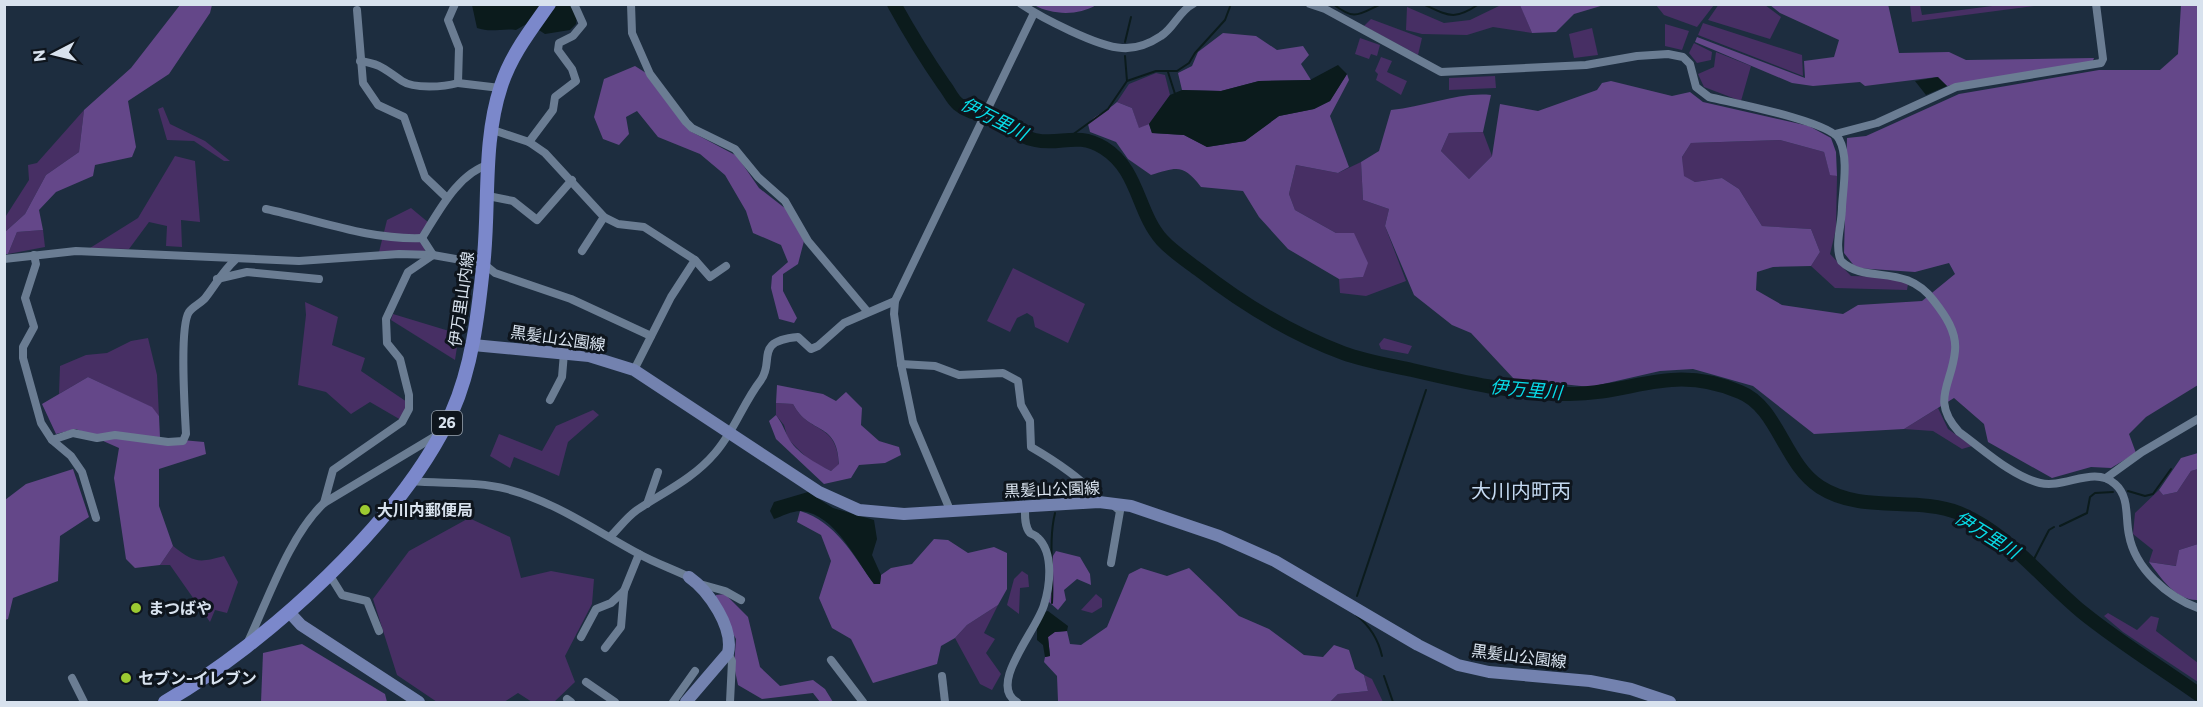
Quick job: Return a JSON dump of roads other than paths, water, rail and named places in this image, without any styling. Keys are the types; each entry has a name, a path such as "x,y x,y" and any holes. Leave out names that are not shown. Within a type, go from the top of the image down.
{"main road":[{"name":"伊万里山内線","path":"165,702 245,648 289,612 329,574 411,481 442,432 453,410 473,345 484,264 493,130 500,88 516,50 549,4"},
{"name":"黒髪山公園線","path":"473,345 589,356 634,370 819,492 859,510 896,514 1098,502 1153,512 1183,522 1275,561 1432,653 1458,665 1489,672 1590,681 1642,692 1670,702"},
{"path":"686,702 728,653 730,643 726,628 700,584 689,577"},
{"path":"289,612 301,625 419,702"}],"street":[{"path":"456,4 448,20 459,48 458,83"},
{"path":"529,142 553,110 555,97 576,81 572,69 558,50 559,43 573,36 584,24 574,4"},
{"path":"632,4 632,33 650,74 686,122 692,128 735,149 758,177 785,201 808,241 867,311"},
{"path":"1021,4 1065,29 1119,48 1145,45 1164,35 1193,4"},
{"path":"1310,4 1325,9 1355,28 1441,72 1586,65 1637,56 1668,54 1683,57 1690,64 1696,87 1709,97 1808,122 1835,134 1839,140 1843,159 1842,231 1837,245 1841,261 1859,272 1904,278 1933,299 1952,329 1955,339 1955,351 1944,388 1946,413 1951,423 1959,432 2024,478 2054,485 2086,477 2106,478 2115,483 2122,493 2131,546 2138,559 2166,592 2199,608"},
{"path":"1835,134 1877,123 1956,87 2101,63 2103,59 2096,4"},
{"path":"357,10 363,83 378,105 404,117 425,177 447,198"},
{"path":"950,510 913,422 901,364 894,314 895,301 1034,13"},
{"path":"360,61 388,69 403,82 417,88 458,83 500,88"},
{"path":"493,130 529,142 545,153 604,217 618,224 644,227 695,260 710,277 726,266"},
{"path":"422,238 447,198 476,168 490,164"},
{"path":"488,196 513,201 537,220 572,180"},
{"path":"266,208 337,228 382,237 422,238"},
{"path":"582,251 604,217"},
{"path":"422,238 433,255"},
{"path":"4,259 76,251 192,255 235,260 299,261 399,254 433,255 484,264 495,273 571,299 651,336"},
{"path":"34,255 36,264 25,298 34,327 24,347 23,358 41,423 52,440 71,456 82,472 96,518"},
{"path":"324,503 333,470 402,422 409,409 409,395 400,359 387,343 386,319 408,272 433,255"},
{"path":"52,440 73,433 97,438 115,435 170,442 183,441 186,434 183,373 186,320 189,312 206,298 216,279 235,260"},
{"path":"634,370 670,297 695,260"},
{"path":"216,279 247,272 319,279"},
{"path":"611,536 635,511 678,486 714,454 741,418 749,394 764,376 766,355 770,348 783,338 798,337 811,349 818,346 844,323 867,311 895,301"},
{"path":"550,400 562,377 564,353"},
{"path":"901,364 935,366 959,375 1003,373 1018,381 1021,405 1030,422 1031,447 1048,457 1090,490 1098,502"},
{"path":"2106,478 2142,452 2199,419"},
{"path":"245,648 311,514 324,503 442,432"},
{"path":"647,504 658,472"},
{"path":"411,481 478,484 507,489 537,500 611,536 639,554 689,577"},
{"path":"1111,562 1120,511 1112,504"},
{"path":"1017,702 1009,698 1006,692 1007,675 1044,605 1050,574 1046,551 1038,537 1031,534 1027,526 1024,506"},
{"path":"605,648 621,627 624,591 639,554"},
{"path":"329,574 342,595 367,601 379,631"},
{"path":"700,584 725,591 741,600"},
{"path":"580,637 596,609 611,603 624,591"},
{"path":"728,653 732,661 730,702"},
{"path":"831,660 863,702"},
{"path":"673,702 695,671"},
{"path":"942,676 945,702"},
{"path":"72,678 84,702"},
{"path":"586,682 615,702"}],"waterway":[{"name":"伊万里川","path":"894,4 924,56 958,104 969,111 996,119 1030,139 1085,140 1104,148 1116,157 1124,168 1147,217 1166,244 1233,295 1286,327 1323,345 1360,358 1509,390 1569,394 1592,393 1653,382 1693,380 1716,384 1740,392 1753,399 1763,410 1798,465 1820,487 1853,500 1942,508 1977,522 2009,544 2096,623 2198,694"},
{"path":"1068,138 1108,109 1127,81 1156,71 1177,71 1189,63 1195,53 1225,20 1231,4"},
{"path":"1333,4 1352,14 1367,11 1381,4"},
{"path":"1423,4 1451,15 1463,13 1479,4"},
{"path":"1125,42 1131,17"},
{"path":"1125,56 1127,81"},
{"path":"1168,72 1175,94"},
{"path":"1357,596 1426,390"},
{"path":"2128,491 2145,496 2153,494 2171,469"},
{"path":"2060,526 2087,513 2090,497 2095,493 2113,492"},
{"path":"1052,603 1052,535 1055,513"},
{"path":"2026,560 2034,559 2049,530 2054,527"},
{"path":"1356,615 1373,633 1382,656"},
{"path":"1384,676 1393,702"}],"place":[{"name":"大川内郵便局","path":"365,510"},
{"name":"まつばや","path":"136,608"},
{"name":"セブン-イレブン","path":"126,678"}],"district":[{"name":"大川内町丙","path":"1521,491"}]}
